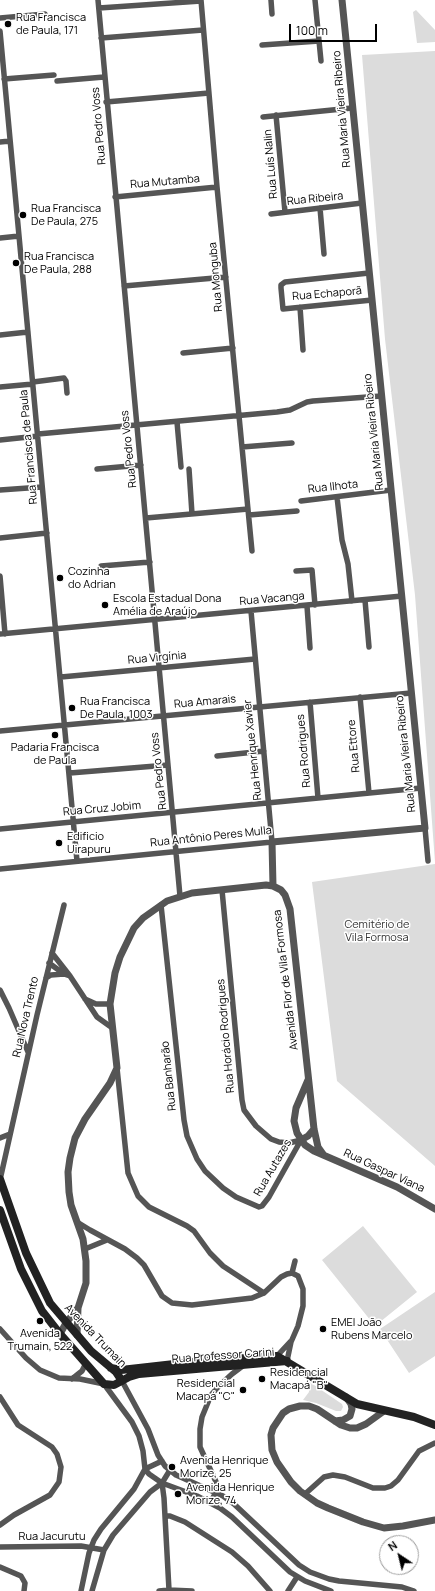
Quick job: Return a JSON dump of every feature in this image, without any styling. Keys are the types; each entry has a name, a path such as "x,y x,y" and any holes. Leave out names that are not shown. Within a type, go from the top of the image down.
{"main road":[{"name":"Avenida Trumain","path":"0,1179 31,1265 50,1303 77,1335 111,1368 122,1381"},
{"name":"Avenida Trumain","path":"0,1210 21,1270 42,1311 104,1384"},
{"name":"Rua Professor Carini","path":"104,1384 110,1386 114,1385 139,1374 244,1362 277,1356 287,1361"},
{"name":"Rua Professor Carini","path":"111,1368 121,1370 244,1362 287,1361"},
{"path":"287,1361 357,1404 414,1417 435,1425"}],"street":[{"name":"Rua Pedro Voss","path":"98,0 106,102 146,518 180,896"},
{"path":"271,0 272,14"},
{"path":"315,0 321,61"},
{"name":"Rua Maria Vieira Ribeiro","path":"342,0 428,861"},
{"path":"99,8 201,1"},
{"name":"Rua Monguba","path":"201,1 217,188 252,551"},
{"path":"0,18 45,14"},
{"path":"101,38 203,30"},
{"name":"Rua Francisca de Paula","path":"0,31 4,79 3,92 10,141 77,861"},
{"path":"262,45 319,41"},
{"path":"4,79 54,75"},
{"path":"57,81 104,77"},
{"path":"106,102 209,94"},
{"path":"263,117 352,108"},
{"name":"Rua Luís Nalin","path":"276,115 286,212"},
{"path":"0,142 10,141"},
{"name":"Rua Mutamba","path":"115,197 217,188"},
{"name":"Rua Ribeira","path":"271,214 362,203"},
{"path":"320,208 324,254"},
{"path":"0,238 19,236"},
{"name":"Rua Echaporã","path":"369,273 285,282 281,285 281,288 284,309 372,300"},
{"path":"124,286 226,277"},
{"path":"300,307 303,350"},
{"path":"0,335 28,332"},
{"path":"183,353 233,348"},
{"path":"0,387 64,378 66,381 67,393"},
{"path":"0,440 137,425 239,416 290,410 314,401 381,396"},
{"path":"176,422 181,467"},
{"path":"242,447 292,443"},
{"path":"97,469 141,465"},
{"path":"189,468 192,514"},
{"path":"0,490 42,487"},
{"name":"Rua Ilhota","path":"301,501 391,490"},
{"path":"337,497 342,540 348,564 352,601"},
{"path":"146,518 248,508"},
{"path":"249,515 297,511"},
{"path":"0,538 47,533"},
{"path":"101,566 150,562"},
{"path":"296,571 312,570 315,605"},
{"path":"0,576 3,634"},
{"name":"Rua Vacanga","path":"3,634 402,596"},
{"path":"365,600 369,647"},
{"path":"307,606 310,648"},
{"name":"Rua Henrique Xavier","path":"251,611 269,803 274,886"},
{"name":"Rua Virgínia","path":"61,677 256,659"},
{"name":"Rua Amarais","path":"0,731 411,693"},
{"name":"Rua Ettore","path":"360,698 369,794"},
{"name":"Rua Rodrigues","path":"310,702 318,798"},
{"path":"217,756 264,751"},
{"path":"70,773 168,765"},
{"name":"Rua Cruz Jobim","path":"0,829 421,788"},
{"name":"Rua Antônio Peres Mulla","path":"0,869 425,828"},
{"path":"264,1293 232,1273 217,1261 194,1231 149,1207 138,1196 128,1173 110,1004 115,973 126,943 134,928 143,918 161,904 192,893 266,885 274,886"},
{"name":"Avenida Flor de Vila Formosa","path":"274,886 281,890 285,895 290,909 314,1129"},
{"name":"Rua Horácio Rodrigues","path":"222,890 244,1110 256,1126 271,1139 289,1143 301,1140"},
{"name":"Rua Banharão","path":"161,904 177,1067 187,1136 197,1159 213,1178 236,1197 254,1206 260,1208 262,1206"},
{"name":"Rua Nova Trento","path":"0,1179 28,1052 64,905"},
{"path":"52,953 70,976 97,1017 112,1026"},
{"path":"49,963 64,974 70,976"},
{"path":"46,978 51,975 64,974"},
{"path":"0,990 28,1052"},
{"path":"85,998 96,1004 110,1004"},
{"path":"77,1335 78,1308 86,1283 85,1249 78,1222 71,1205 68,1172 70,1158 75,1138 85,1119 110,1083 117,1068"},
{"name":"Avenida Flor de Vila Formosa","path":"301,1140 295,1128 296,1108 308,1078"},
{"path":"296,1108 305,1106 313,1117"},
{"path":"301,1140 308,1136 314,1129"},
{"path":"314,1129 318,1146 323,1154"},
{"path":"0,1138 10,1134"},
{"name":"Rua Gaspar Viana","path":"301,1140 309,1148 397,1187 435,1209"},
{"name":"Rua Autazes","path":"262,1206 269,1197 301,1140"},
{"path":"78,1222 125,1249 144,1265 162,1296 172,1303 192,1305 244,1300 264,1293 282,1277 292,1273 298,1276 302,1283 303,1306 298,1326 291,1342 287,1361"},
{"path":"85,1249 107,1240"},
{"path":"292,1273 295,1261"},
{"path":"60,1334 66,1323 78,1308"},
{"path":"0,1329 26,1358 40,1370 59,1378 104,1384"},
{"path":"277,1356 291,1342"},
{"path":"210,1503 216,1492 216,1484 200,1447 202,1417 212,1395 219,1386 244,1362"},
{"path":"72,1379 82,1371 86,1363"},
{"name":"Avenida Trumain","path":"122,1381 148,1429 162,1461 170,1470 176,1475 216,1492 240,1508 282,1550 310,1572 339,1581 402,1587 414,1591"},
{"name":"Avenida Trumain","path":"104,1384 125,1412 139,1436 143,1450 145,1469"},
{"path":"0,1397 18,1425 52,1447 57,1454 61,1467 58,1482 50,1495 14,1515 0,1525"},
{"path":"335,1420 343,1420 350,1416 352,1409 351,1404 346,1397"},
{"path":"384,1411 372,1421 357,1428 345,1426 317,1409 309,1406 300,1406 289,1409 283,1413 273,1428 271,1444 276,1462 291,1482 317,1503 363,1522 384,1528 435,1520"},
{"path":"305,1494 324,1477 333,1475 345,1477 373,1488 385,1488 391,1486 398,1480 419,1451 433,1445"},
{"path":"81,1591 91,1546 101,1529 134,1490 145,1469 162,1461"},
{"path":"145,1469 149,1474 162,1483 197,1496 232,1517 297,1577 305,1582 331,1591"},
{"path":"92,1591 104,1550 113,1535 125,1519 150,1492 162,1483 170,1470"},
{"path":"162,1483 169,1590"},
{"path":"165,1516 170,1516 185,1522 232,1552 248,1566 270,1591"},
{"name":"Rua Jacurutu","path":"0,1547 91,1546 104,1550"},
{"path":"0,1567 21,1576 25,1583 24,1591"},
{"path":"288,1591 297,1577"},
{"path":"160,1591 192,1591"}],"green space":[{"path":"416,10 435,30 435,42 417,43 413,12"},
{"path":"435,51 435,862 415,595 385,339 362,55"},
{"name":"Cemitério de Vila Formosa","path":"435,864 435,1166 337,1081 312,882"},
{"path":"363,1226 417,1292 375,1326 322,1260"},
{"path":"435,1292 435,1356 409,1373 380,1329"},
{"path":"308,1381 342,1404 343,1407 341,1411 336,1411 316,1403 303,1400 309,1392"}],"place":[{"name":"Rua Francisca de Paula, 171","path":"8,24"},
{"name":"Rua Francisca De Paula, 275","path":"23,215"},
{"name":"Rua Francisca De Paula, 288","path":"16,263"},
{"name":"Cozinha do Adrian","path":"60,578"},
{"name":"Escola Estadual Dona Amélia de Araújo","path":"105,605"},
{"name":"Rua Francisca De Paula, 1003","path":"72,708"},
{"name":"Padaria Francisca de Paula","path":"55,735"},
{"name":"Edificio Uirapuru","path":"59,843"},
{"name":"Avenida Trumain, 522","path":"40,1321"},
{"name":"EMEI João Rubens Marcelo","path":"323,1329"},
{"name":"Residencial Macapá \"B\"","path":"262,1379"},
{"name":"Residencial Macapá \"C\"","path":"243,1390"},
{"name":"Avenida Henrique Morize, 25","path":"172,1467"},
{"name":"Avenida Henrique Morize, 74","path":"178,1494"}]}
